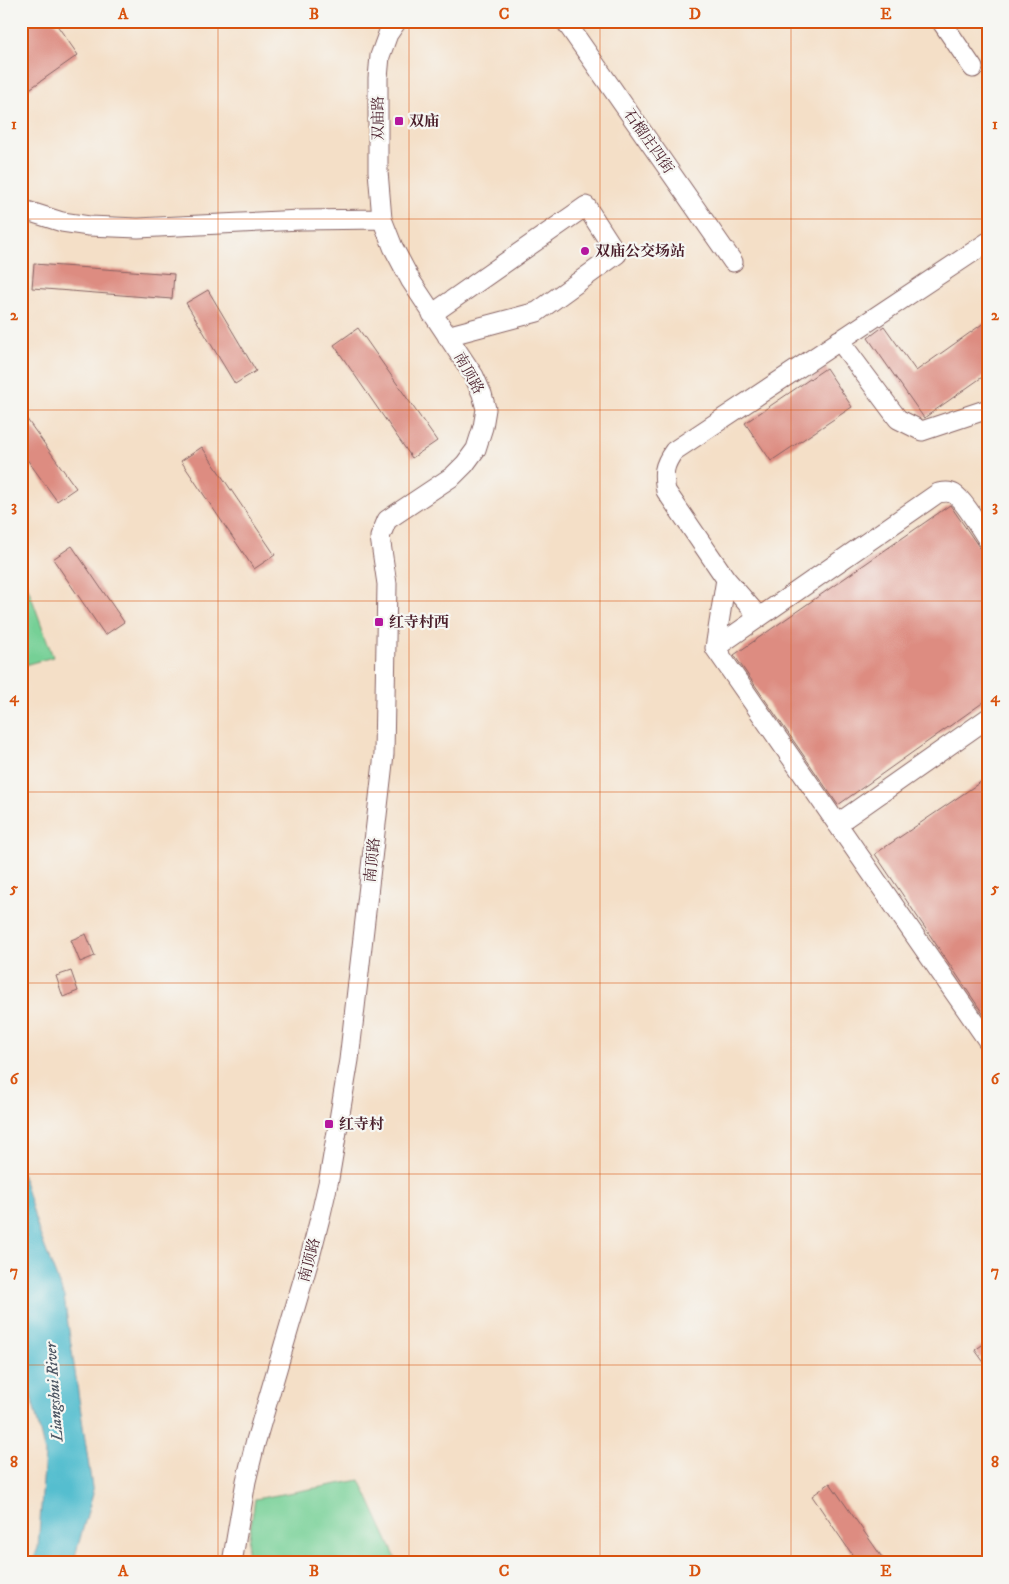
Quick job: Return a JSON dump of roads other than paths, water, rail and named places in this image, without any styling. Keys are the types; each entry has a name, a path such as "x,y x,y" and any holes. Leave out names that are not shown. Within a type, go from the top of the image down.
{"street":[{"name":"双庙路","path":"382,219 378,171 378,78 380,56 388,34 396,21"},
{"name":"石榴庄四街","path":"565,21 733,262"},
{"path":"941,21 973,68"},
{"path":"432,314 586,206 617,254 537,312 448,336"},
{"path":"21,209 62,222 89,226 138,228 302,220 382,219"},
{"name":"南顶路","path":"232,1563 246,1481 255,1444 320,1218 329,1179 349,1060 384,754 387,584 380,537 387,520 453,476 465,464 476,449 486,409 474,376 404,270 382,219"},
{"path":"759,617 726,579 666,491 663,477 666,462 674,451 988,242"},
{"path":"839,340 898,419 922,431 988,410"},
{"path":"715,648 938,493 954,494 965,506 988,540"},
{"path":"726,579 715,648 988,1040"},
{"path":"837,824 988,718"}],"water":[{"name":"Liangshui River","path":"21,1170 39,1232 64,1297 93,1494 73,1563 32,1563 38,1548 45,1453 21,1354"}],"place":[{"name":"双庙","path":"399,121"},
{"name":"双庙公交场站","path":"585,251"},
{"name":"红寺村西","path":"379,622"},
{"name":"红寺村","path":"329,1124"}]}
